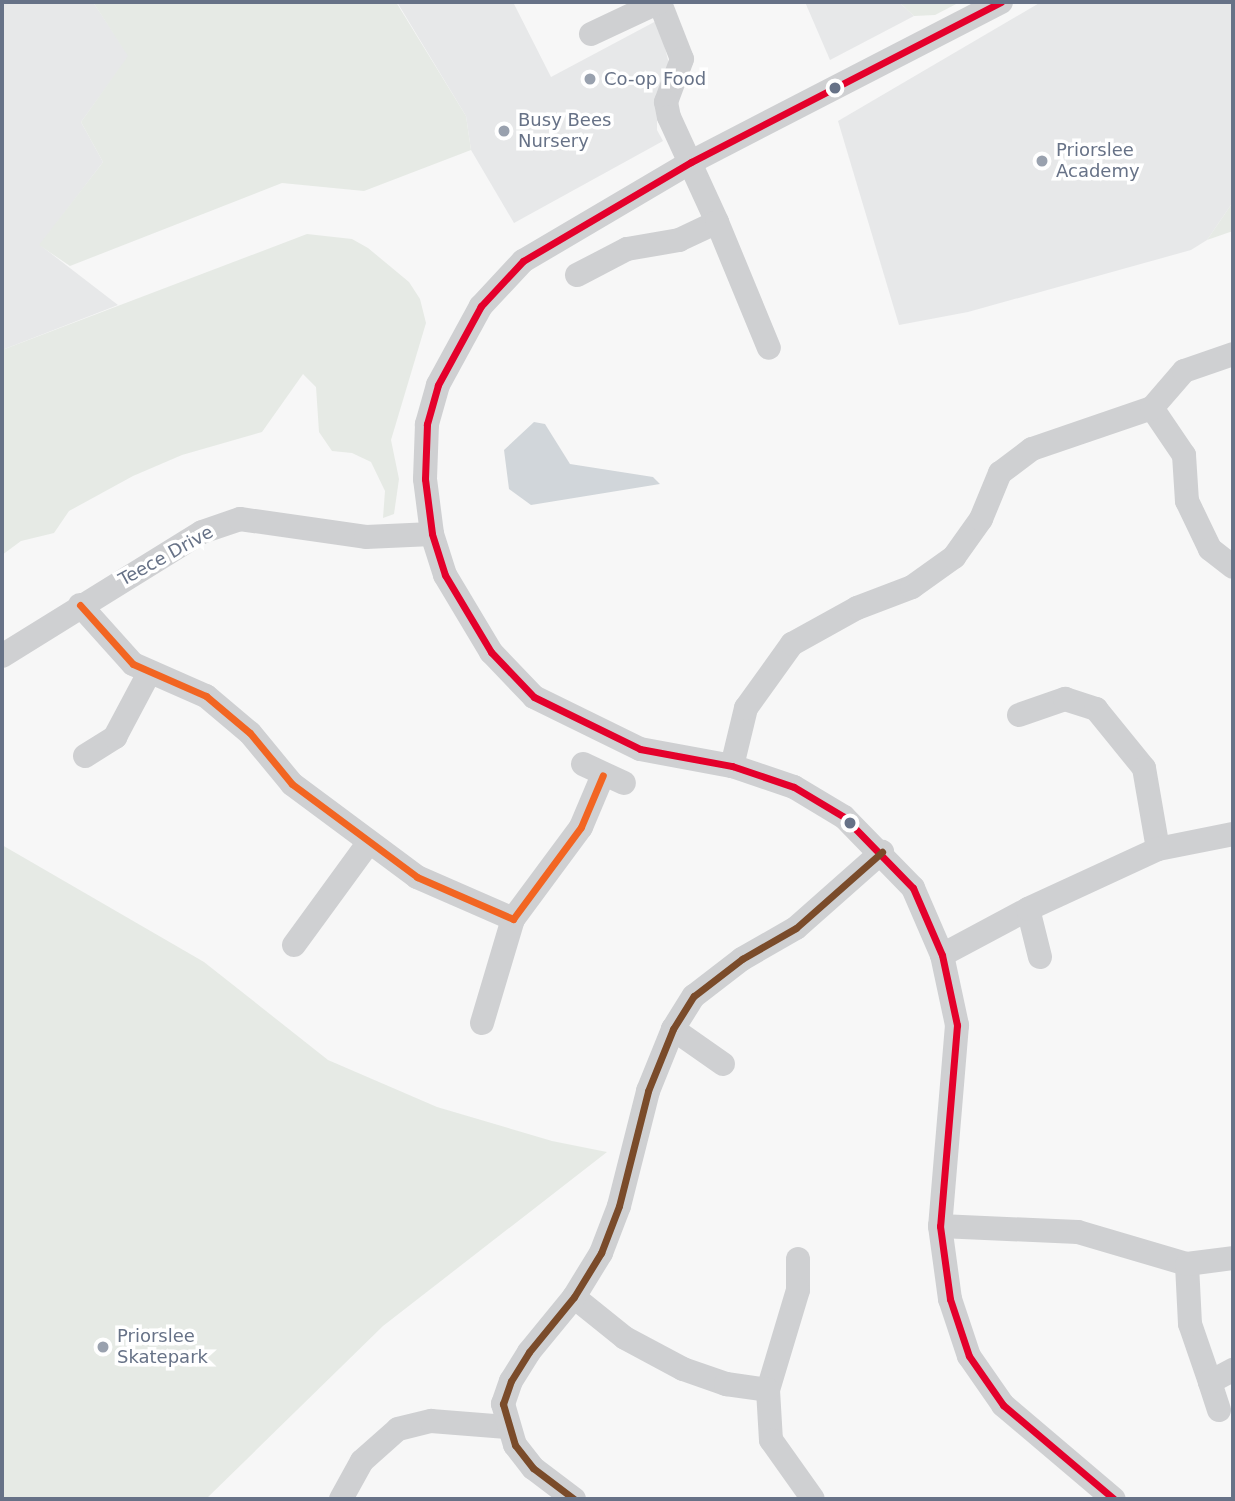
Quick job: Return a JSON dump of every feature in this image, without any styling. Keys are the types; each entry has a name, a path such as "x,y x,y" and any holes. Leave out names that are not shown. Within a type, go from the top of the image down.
{"street":[{"path":"1000,2 691,162 523,261 481,306 438,385 427,424 425,479 432,534 445,575 468,619 491,652 534,697 590,729 640,749 732,766 794,787 844,817 882,852 913,888 943,955 957,1024 940,1226 950,1299 969,1356 1003,1405 1114,1499"},
{"path":"591,34 660,3 682,60 666,102 769,348"},
{"path":"577,275 627,249 679,240 717,222"},
{"path":"732,766 746,708 792,645 857,608 912,587 954,557 981,519 1000,473 1032,449 1152,408 1184,371 1233,354"},
{"path":"1152,408 1184,455 1187,501 1210,549 1233,567"},
{"name":"Teece Drive","path":"2,656 80,605 202,532 240,519 366,537 432,534"},
{"path":"80,605 133,664 206,696 250,733 292,784 417,877 513,919"},
{"path":"85,756 115,737 149,673"},
{"path":"1019,715 1065,699 1096,709 1144,768 1158,849"},
{"path":"482,1023 513,919 581,827 603,774"},
{"path":"943,955 1028,909 1158,849 1233,834"},
{"path":"294,945 369,842"},
{"path":"574,1499 533,1468 507,1427 503,1404 511,1381 575,1297 601,1253 619,1206 648,1091 673,1029 694,996 742,959 796,928 882,852"},
{"path":"1028,909 1040,957"},
{"path":"673,1029 723,1064"},
{"path":"940,1226 1078,1232 1187,1264 1233,1258"},
{"path":"798,1259 798,1290 768,1390 771,1440 813,1499"},
{"path":"1187,1264 1190,1324 1219,1409"},
{"path":"575,1297 625,1338 683,1369 726,1384 768,1390"},
{"path":"1210,1382 1233,1370"},
{"path":"341,1499 362,1461 398,1429 431,1421 507,1427"}],"shaded area":[{"path":"2,2 93,2 129,56 81,122 103,162 40,245 118,305 2,350"},
{"path":"93,2 396,2 466,116 471,150 364,191 282,183 70,266 39,245 103,162 81,122 128,56"},
{"path":"397,2 513,2 551,77 658,20 670,68 657,113 657,130 663,141 514,223 471,150 466,116"},
{"path":"805,2 899,2 914,16 830,60"},
{"path":"899,2 960,2 935,15 914,16"},
{"name":"Priorslee Academy","path":"1041,2 1233,2 1233,202 1207,240 1191,250 968,312 899,325 838,121"},
{"path":"1233,202 1233,231 1207,240"},
{"path":"307,234 352,239 368,248 409,282 420,299 426,323 391,440 399,479 394,514 383,518 385,491 371,462 352,453 332,451 319,432 316,387 303,374 262,432 182,455 133,476 69,511 54,533 21,541 2,555 2,350"},
{"path":"534,422 545,424 570,464 653,477 660,484 531,505 509,489 504,450"},
{"path":"2,845 204,962 328,1060 437,1107 552,1141 607,1152 383,1326 206,1499 2,1499"}],"transit line":[{"path":"1001,2 691,162 523,261 481,306 438,385 427,424 425,479 432,534 445,575 491,652 534,697 640,749 732,766 794,787 844,817 913,888 942,955 957,1025 940,1226 950,1299 969,1356 1003,1405 1114,1499"},
{"path":"80,605 133,664 206,696 250,733 292,784 417,877 513,919 581,827 603,775"},
{"path":"574,1499 533,1468 515,1445 503,1404 511,1381 529,1352 574,1297 601,1253 619,1206 648,1091 673,1029 694,996 742,959 796,928 882,852"}],"place":[{"name":"Co-op Food","path":"590,79"},
{"name":"Busy Bees Nursery","path":"504,131"},
{"name":"Priorslee Academy","path":"1042,161"},
{"name":"Priorslee Skatepark","path":"103,1347"}]}
